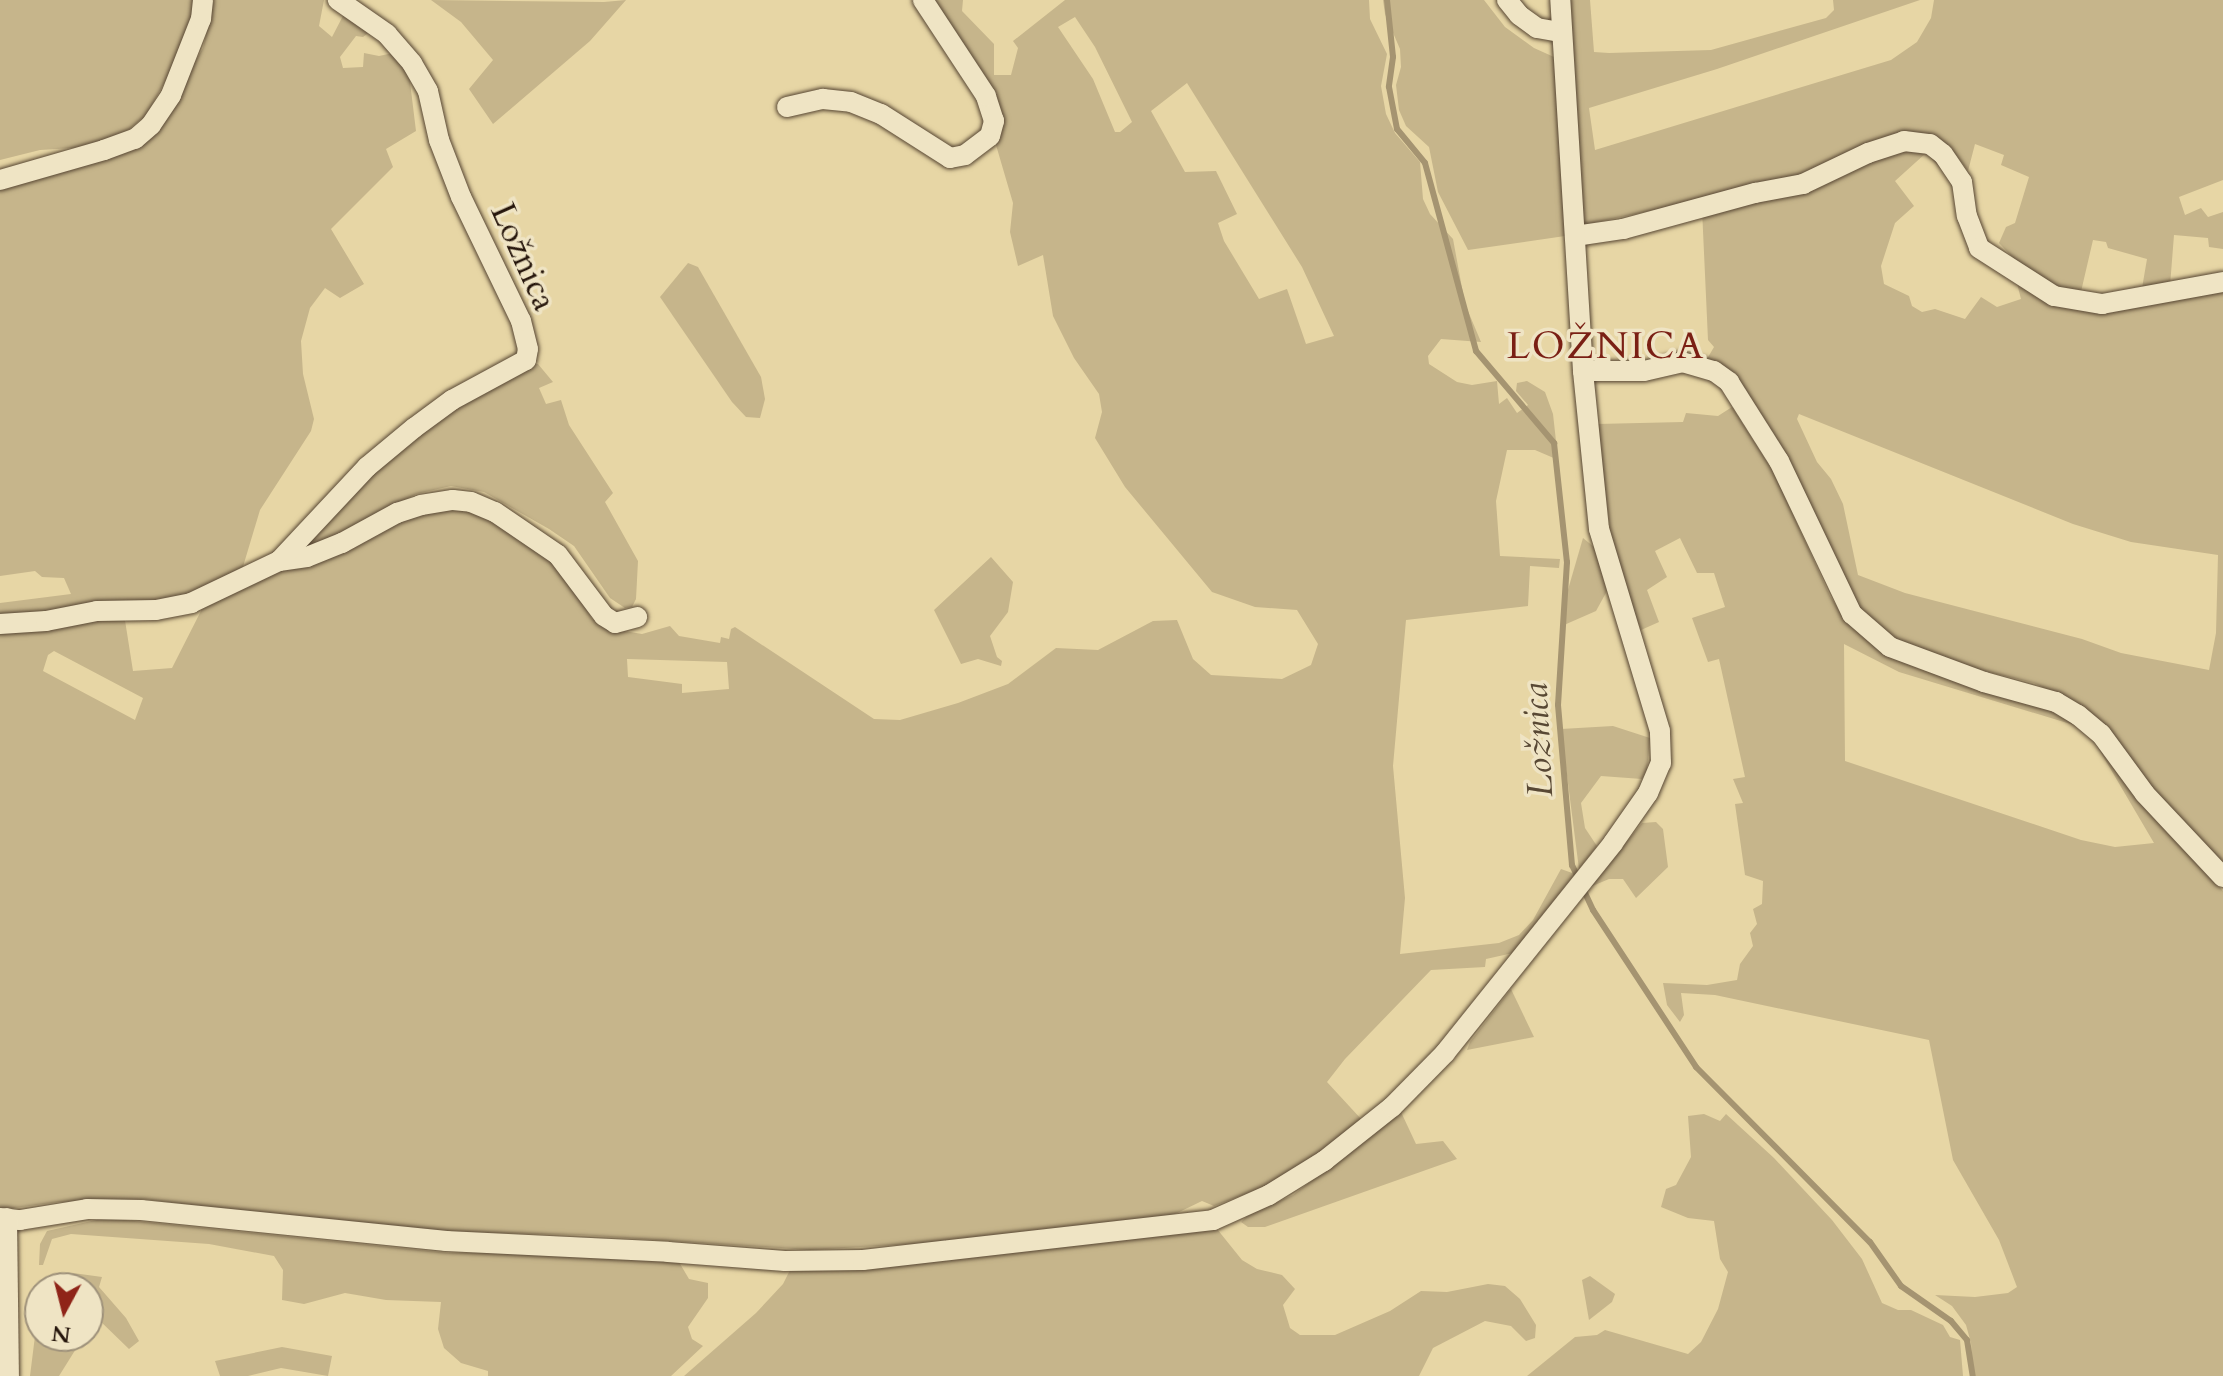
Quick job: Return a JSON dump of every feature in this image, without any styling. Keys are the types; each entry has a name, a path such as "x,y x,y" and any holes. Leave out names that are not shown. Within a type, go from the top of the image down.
{"street":[{"path":"0,180 135,139 151,125 171,95 201,19 203,0"},
{"name":"Ložnica","path":"279,561 367,467 452,400 526,360 528,349 521,321 461,197 445,154 428,91 412,63 387,34 338,0"},
{"path":"787,107 823,99 851,102 881,114 950,158 965,155 990,136 994,121 986,96 923,0"},
{"path":"1507,0 1519,15 1537,28 1560,32"},
{"path":"9,1376 4,1218 87,1209 141,1210 446,1241 785,1261 863,1260 1213,1220 1269,1195 1324,1161 1392,1107 1445,1053 1557,908 1613,843 1648,793 1661,763 1660,731 1599,529 1583,371 1560,0"},
{"path":"1575,236 1623,229 1755,193 1803,184 1868,153 1904,141 1930,144 1943,154 1962,182 1967,216 1979,248 2054,296 2102,304 2223,282"},
{"path":"1583,371 1644,371 1682,362 1714,371 1729,382 1779,461 1852,614 1890,647 1984,682 2056,702 2078,715 2101,734 2145,794 2223,877"},
{"name":"Ložnica","path":"0,624 46,621 97,611 156,610 191,603 279,561 307,557 342,543 397,513 453,500 471,502 495,512 558,555 604,616 615,623 637,617"}],"shaded area":[{"path":"0,0 196,0 182,52 146,115 128,130 89,147 40,150 0,160"},
{"path":"214,0 324,0 319,26 332,37 345,12 372,30 363,37 356,36 340,57 343,68 363,67 364,53 379,56 398,52 409,74 416,131 386,149 393,167 331,229 364,284 340,298 325,288 310,308 301,341 303,374 314,419 311,431 260,510 242,570 205,591 160,601 0,617 0,603 71,594 64,578 42,577 35,571 0,576 0,189 124,151 186,77 203,48"},
{"path":"431,0 626,0 590,41 493,124 469,89 493,60 461,22"},
{"path":"931,0 963,0 962,11 994,44 994,75 1011,75 1018,48 1013,41 1065,0 1369,0 1370,19 1387,54 1381,86 1386,114 1395,133 1420,162 1423,199 1430,214 1453,239 1465,304 1481,342 1441,339 1428,356 1429,364 1457,382 1472,385 1497,381 1499,404 1507,398 1517,413 1528,405 1516,391 1517,383 1527,381 1545,392 1553,414 1556,459 1535,450 1507,450 1496,501 1500,556 1560,559 1559,568 1530,566 1528,606 1406,620 1393,766 1405,898 1400,954 1499,943 1519,935 1533,920 1561,869 1575,874 1513,953 1486,959 1485,967 1431,970 1345,1059 1327,1082 1362,1120 1320,1154 1261,1188 1214,1206 1202,1201 1173,1215 946,1242 810,1250 580,1235 452,1232 311,1220 144,1199 58,1202 0,1210 0,627 124,614 133,671 172,668 204,605 418,511 476,509 529,542 567,576 592,619 607,628 642,634 670,626 679,636 720,643 721,637 729,639 731,629 735,627 874,719 900,720 958,703 1008,684 1056,648 1098,650 1153,621 1177,620 1193,659 1211,675 1282,679 1311,665 1318,644 1297,610 1255,607 1212,592 1125,487 1095,438 1102,412 1099,394 1074,358 1053,316 1043,255 1018,266 1010,232 1013,203 996,145 998,110","holes":["1075,17 1095,47 1132,122 1120,132 1115,132 1093,79 1058,27","1187,83 1302,267 1334,336 1306,344 1287,289 1259,299 1224,241 1218,223 1237,214 1216,171 1185,172 1151,111","54,651 143,698 135,720 43,671 48,655","627,659 727,662 729,689 682,693 682,684 628,677"]},
{"path":"1383,0 1484,0 1505,27 1534,48 1554,57 1565,236 1468,250 1438,192 1429,147 1406,126 1399,110 1396,85 1401,67 1400,49 1385,14"},
{"path":"1569,0 1590,0 1594,52 1609,53 1711,50 1826,18 1834,10 1833,0 1920,0 1717,69 1589,108 1595,150 1891,60 1917,42 1931,18 1934,0 2223,0 2223,180 2179,197 2185,215 2201,208 2208,217 2223,212 2223,249 2209,247 2208,238 2174,235 2170,286 2141,294 2147,259 2108,248 2106,242 2093,240 2080,296 2061,293 2019,264 1999,243 2006,227 2015,223 2029,177 2001,165 2004,155 1975,144 1968,171 1957,156 1930,139 1810,177 1588,224 1582,221"},
{"path":"1900,144 1929,148 1948,176 1926,153 1895,181 1914,206 1895,223 1881,266 1884,284 1909,296 1912,306 1922,312 1935,309 1965,319 1981,297 1997,307 2021,299 2014,272 2059,304 2223,287 2223,866 2075,703 2034,683 1914,654 1858,615 1811,514 1704,364 1714,347 1708,340 1702,209","holes":["1799,414 2073,524 2131,542 2218,555 2216,633 2209,670 2121,653 2082,639 1905,593 1858,575 1843,504 1831,479 1817,462 1797,419"]},
{"path":"688,263 698,267 761,377 765,399 760,418 746,417 732,402 660,297"},
{"path":"538,364 553,382 539,388 546,404 561,400 569,425 613,493 605,502 638,561 636,599 632,607 625,608 610,598 574,546 549,529 484,492 451,486 416,494 335,539 295,555 341,500 414,434 526,365"},
{"path":"1732,407 1774,473 1830,596 1847,622 1919,669 2080,720 2223,891 2223,1376 1973,1376 1971,1343 1966,1325 1952,1306 1935,1295 1975,1297 2008,1293 2017,1287 1999,1240 1953,1160 1929,1040 1715,995 1681,993 1684,1015 1680,1022 1667,1005 1663,983 1707,985 1737,980 1740,964 1753,946 1750,933 1757,924 1753,909 1762,904 1763,881 1745,875 1735,804 1743,803 1733,779 1745,777 1719,659 1708,662 1692,618 1725,607 1714,573 1697,573 1680,538 1655,551 1667,577 1647,590 1659,622 1641,630 1621,578 1611,537 1597,424 1683,422 1686,413 1718,416","holes":["1844,644 1899,672 2087,729 2154,843 2115,847 2081,840 1845,761"]},
{"path":"1583,538 1594,547 1607,591 1596,611 1564,625 1565,600"},
{"path":"991,557 1013,582 1008,612 990,636 997,657 1002,661 1001,666 978,659 961,664 934,610"},
{"path":"1613,726 1650,738 1647,770 1642,779 1601,776 1581,803 1585,828 1597,846 1579,869 1561,729"},
{"path":"1656,822 1663,829 1668,867 1636,898 1623,879 1609,879 1590,887 1642,823"},
{"path":"1511,989 1534,1037 1467,1050 1470,1042"},
{"path":"1401,1112 1416,1144 1443,1141 1457,1159 1265,1227 1248,1227 1241,1222 1247,1216 1293,1195"},
{"path":"1704,1114 1720,1121 1726,1114 1774,1158 1832,1220 1862,1259 1882,1303 1898,1310 1911,1310 1943,1325 1950,1337 1960,1340 1963,1376 1527,1376 1575,1337 1597,1335 1605,1330 1688,1354 1701,1342 1718,1309 1728,1272 1720,1259 1714,1221 1688,1218 1661,1207 1666,1189 1676,1185 1691,1157 1688,1116"},
{"path":"105,1218 448,1253 536,1252 679,1262 689,1279 708,1283 708,1298 688,1327 692,1339 703,1346 671,1376 488,1376 488,1371 461,1363 444,1348 438,1329 441,1302 386,1300 345,1293 304,1304 282,1300 283,1270 274,1256 209,1244 71,1234 52,1239 43,1265 39,1265 40,1244 47,1231"},
{"path":"1213,1224 1242,1260 1257,1269 1282,1275 1295,1289 1283,1305 1290,1328 1300,1335 1335,1335 1390,1311 1421,1291 1447,1292 1488,1284 1505,1286 1520,1299 1536,1325 1535,1338 1526,1341 1511,1326 1485,1321 1433,1348 1419,1376 684,1376 756,1313 783,1284 790,1270 866,1269"},
{"path":"1590,1276 1615,1294 1612,1302 1589,1320 1582,1280"},
{"path":"104,1293 126,1318 139,1341 129,1349 104,1325"},
{"path":"282,1347 332,1356 328,1376 281,1368 248,1376 220,1376 215,1361"},
{"path":"33,1352 74,1352 59,1376 30,1376"}],"waterway":[{"name":"Ložnica","path":"1387,0 1393,57 1389,87 1397,129 1425,163 1476,351 1554,443 1567,562 1558,705 1572,865 1593,910 1696,1067 1870,1242 1901,1286 1951,1321 1967,1340 1973,1376"}],"district":[{"name":"LOŽNICA","path":"1606,347"}]}
